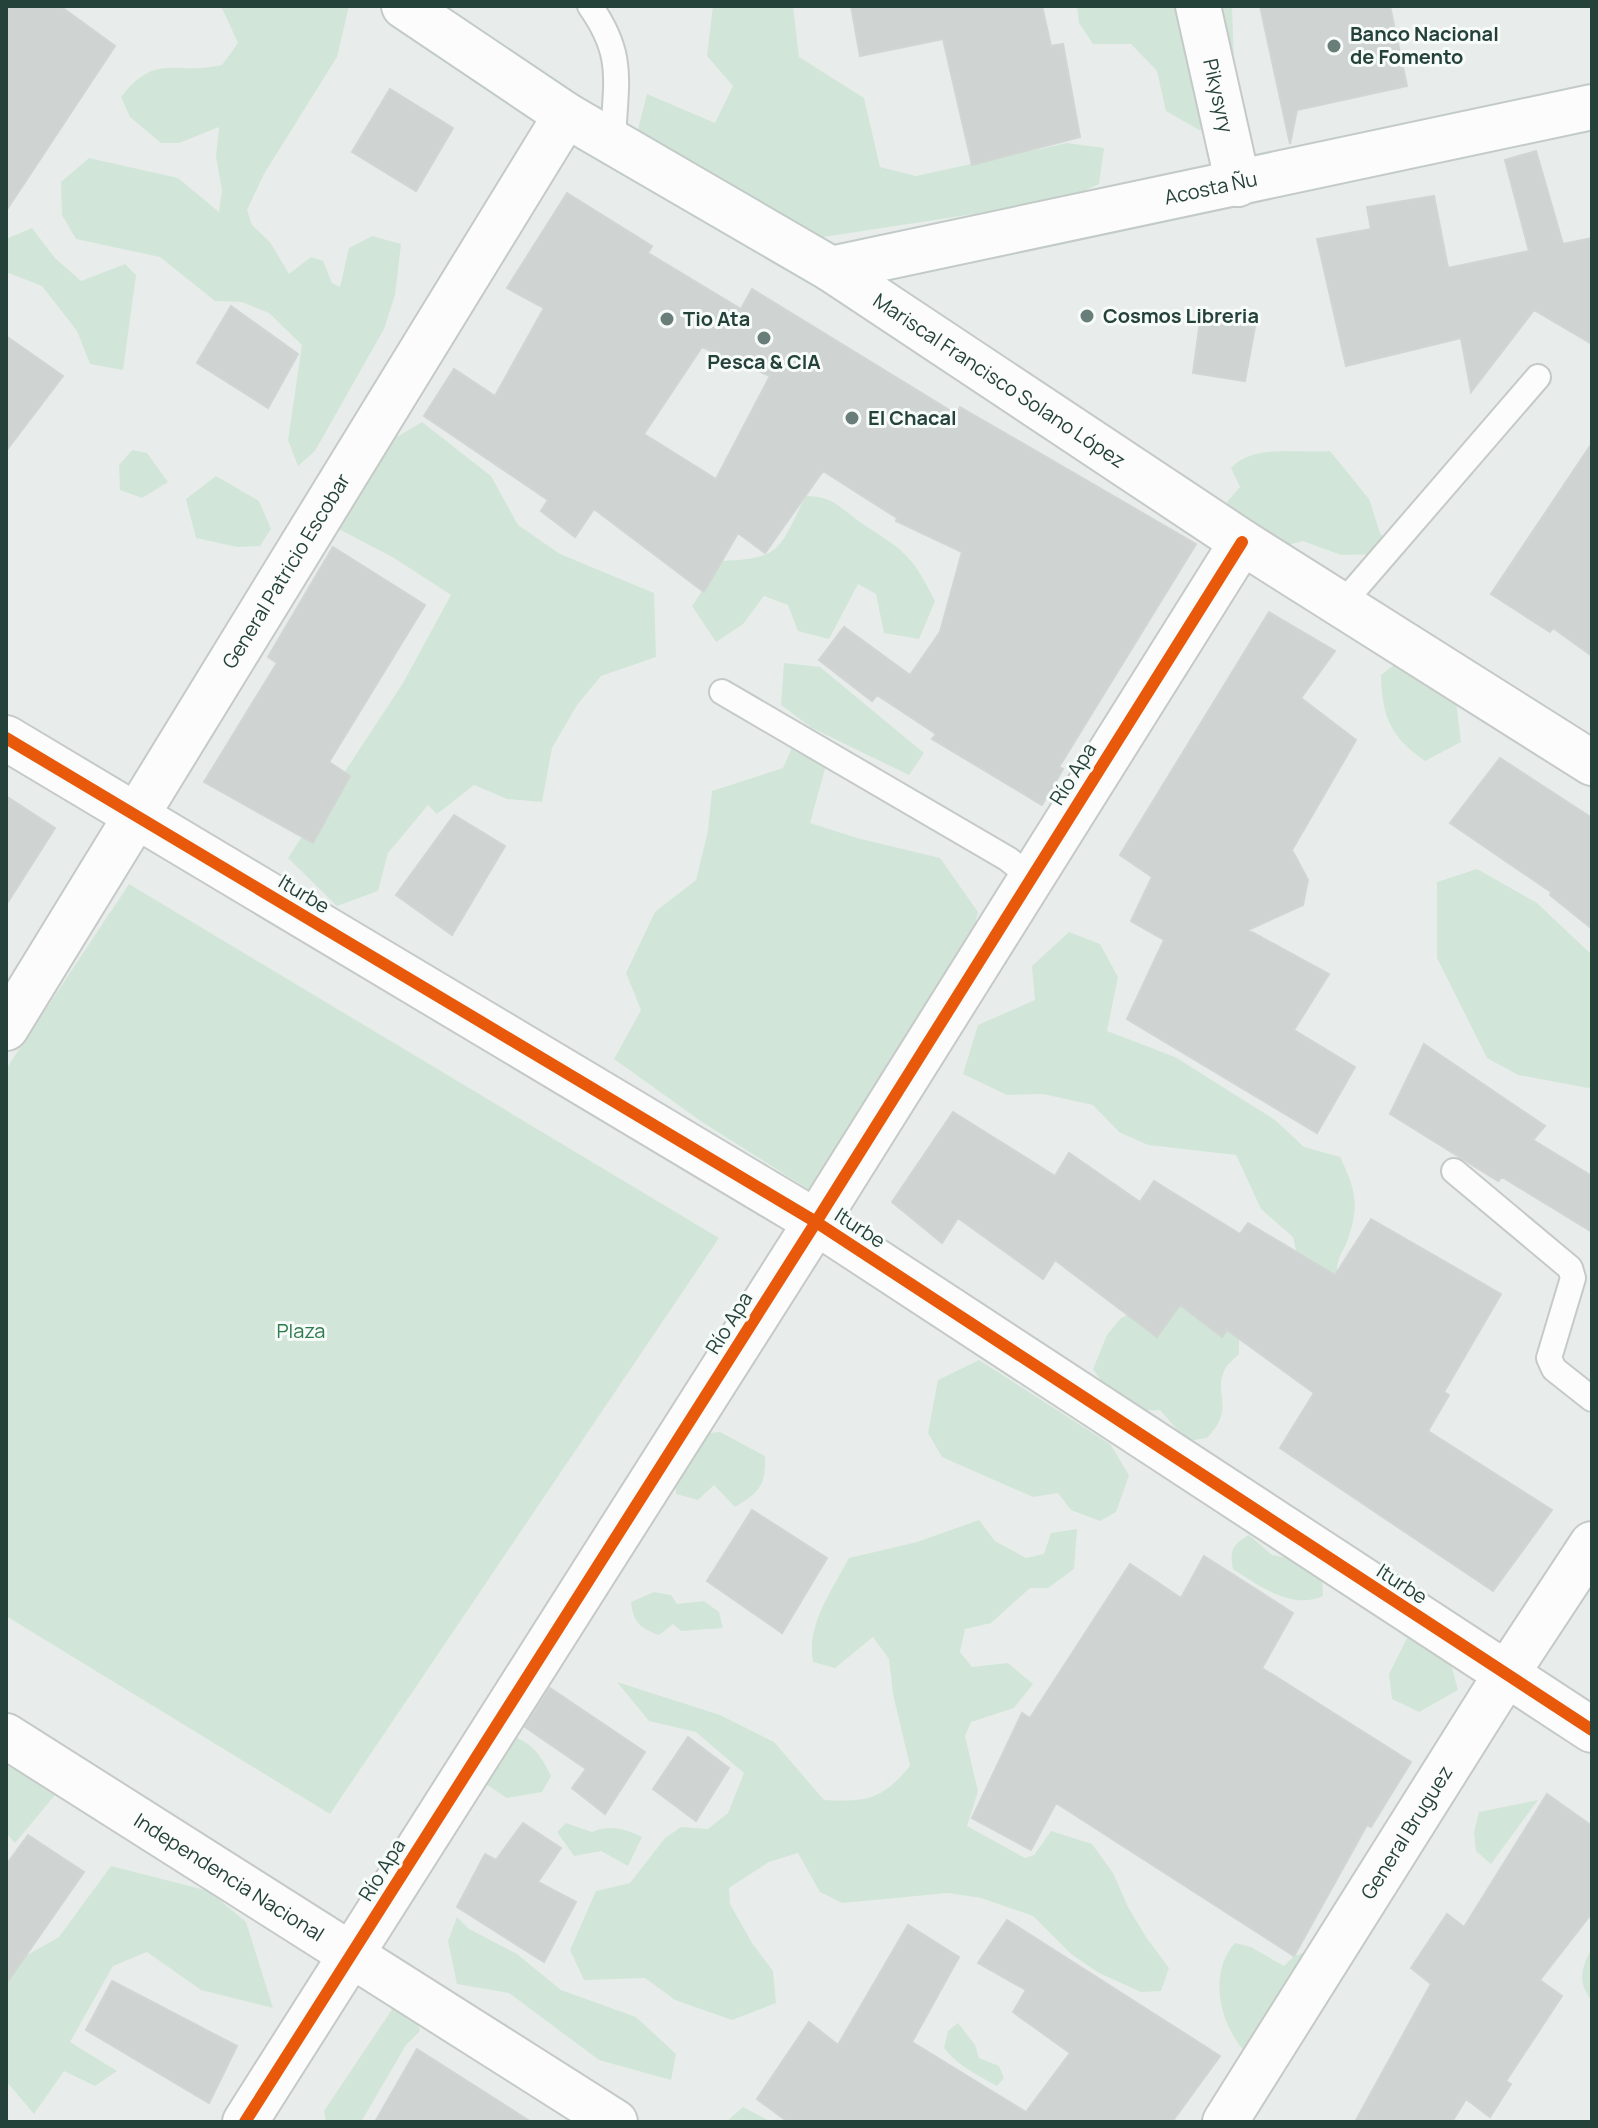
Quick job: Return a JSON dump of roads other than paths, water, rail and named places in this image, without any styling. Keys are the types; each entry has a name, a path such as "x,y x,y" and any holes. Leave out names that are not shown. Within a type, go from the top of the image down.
{"street":[{"name":"Pikysyry","path":"1198,6 1238,184"},
{"name":"Mariscal Francisco Solano López","path":"416,10 566,115 831,269 1242,542 1592,763"},
{"name":"Acosta Ñu","path":"831,269 1592,107"},
{"name":"General Patricio Escobar","path":"6,1028 566,115"},
{"name":"Río Apa","path":"245,2122 816,1222 1242,542"},
{"name":"Iturbe","path":"6,738 816,1222 1505,1676 1592,1730"},
{"name":"General Bruguez","path":"1225,2122 1505,1676 1592,1544"},
{"name":"Independencia Nacional","path":"6,1736 615,2122"}],"lane":[{"path":"590,6 608,32 616,59 613,142"},
{"path":"1342,604 1538,377"},
{"path":"722,692 1008,859 1032,878"},
{"path":"1454,1171 1570,1268 1573,1278 1549,1358 1554,1369 1592,1399"}],"place":[{"name":"Banco Nacional de Fomento","path":"1334,46"},
{"name":"Cosmos Libreria","path":"1087,316"},
{"name":"Tio Ata","path":"667,319"},
{"name":"Pesca & CIA","path":"764,338"},
{"name":"El Chacal","path":"852,418"}],"park label":[{"name":"Plaza","path":"301,1331"}]}
